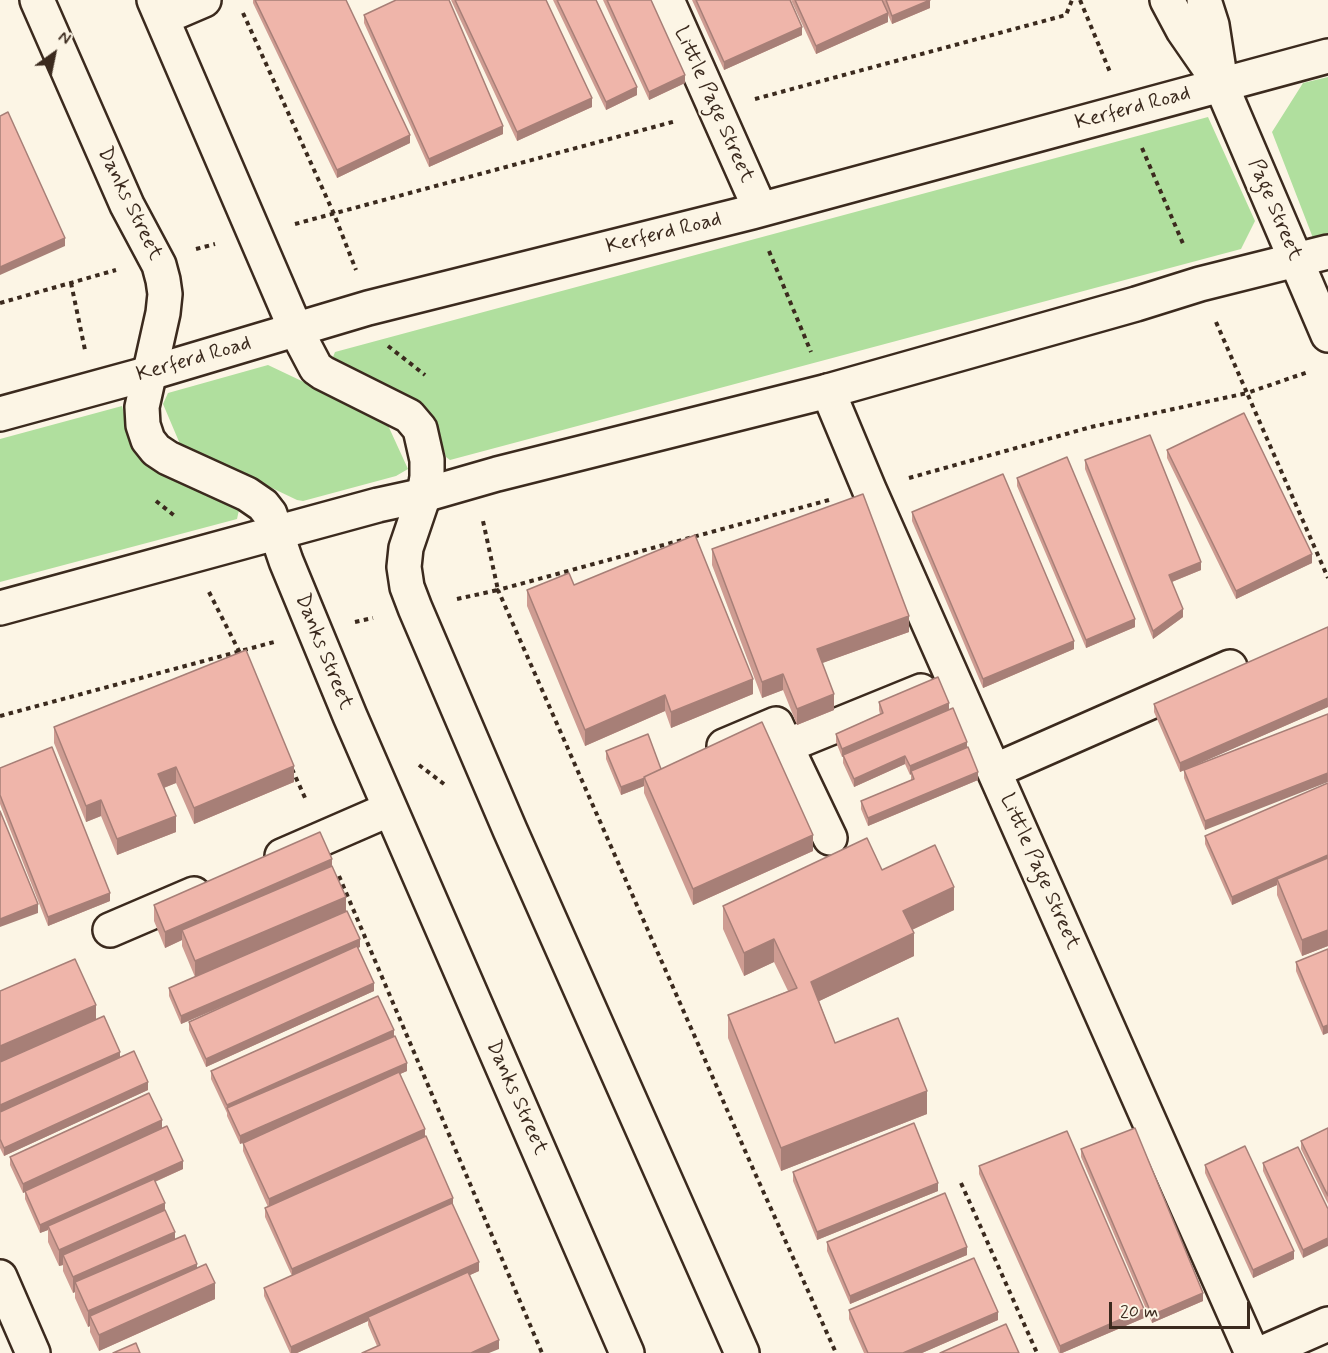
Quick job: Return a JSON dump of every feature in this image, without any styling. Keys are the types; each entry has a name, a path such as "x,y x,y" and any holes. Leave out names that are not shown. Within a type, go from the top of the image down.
{"street":[{"name":"Danks Street","path":"37,0 127,205 156,259 163,280 165,294 163,313 143,400 141,413 143,425 152,445 168,458 247,494 259,501 270,514 286,561 350,716 627,1353"},
{"path":"204,0 158,9 254,234 311,360 319,371 408,416 418,425 428,465 424,495 406,548 404,567 407,587 510,830 742,1353"},
{"name":"Little Page Street","path":"667,0 756,211"},
{"name":"Page Street","path":"1167,0 1183,30 1221,85 1328,335"},
{"name":"Page Street","path":"1204,0 1212,25 1221,85"},
{"name":"Kerferd Road","path":"0,414 150,373 368,308 756,211 1328,56"},
{"path":"0,608 378,505 828,391 1200,284 1328,252"},
{"name":"Little Page Street","path":"828,391 1252,1353"},
{"path":"994,771 1230,667"},
{"path":"786,746 953,678"},
{"path":"700,756 776,724 830,838"},
{"path":"259,866 390,809"},
{"path":"110,930 216,884"},
{"path":"0,1277 33,1353"},
{"path":"1262,1353 1328,1324"}],"path":[{"path":"0,303 1066,15 1072,0"},
{"path":"242,11 334,214 368,308"},
{"path":"756,211 828,391"},
{"path":"1200,284 1247,393 1318,368"},
{"path":"0,716 316,631 498,590 473,482"},
{"path":"239,651 244,662"},
{"path":"416,763 453,790"},
{"path":"291,766 542,1353"},
{"path":"962,1184 1038,1353"}],"green space":[{"path":"1328,77 1328,233 1313,238 1272,132 1303,83"},
{"path":"1208,117 1255,221 1241,249 450,460 446,457 436,425 421,404 333,357 335,352"},
{"path":"268,365 386,421 408,469 396,476 303,501 180,444 163,404 168,393"},
{"path":"122,406 132,442 141,460 157,472 239,510 237,519 0,582 0,439"}],"building":[{"path":"255,0 346,0 410,135 337,170"},
{"path":"396,0 449,0 503,126 429,159 364,15"},
{"path":"455,0 546,0 592,98 517,132"},
{"path":"557,0 596,0 637,87 606,102"},
{"path":"607,0 651,0 685,75 649,92"},
{"path":"696,0 790,0 802,27 724,62"},
{"path":"795,0 882,0 888,13 816,46"},
{"path":"886,0 930,0 892,16"},
{"path":"8,112 65,238 0,267 0,116"},
{"path":"1244,413 1312,554 1236,591 1167,450"},
{"path":"1150,435 1201,562 1169,575 1183,609 1153,631 1085,460"},
{"path":"1067,457 1135,619 1086,640 1017,478"},
{"path":"1003,474 1074,641 983,679 912,512"},
{"path":"863,494 909,616 817,649 834,694 797,709 783,674 762,682 712,549"},
{"path":"695,535 753,679 671,712 665,695 585,730 527,590 569,573 574,585"},
{"path":"1328,627 1328,698 1180,763 1154,704"},
{"path":"246,650 294,766 194,808 176,767 158,774 176,816 117,839 101,800 86,806 54,727"},
{"path":"938,677 949,703 842,749 836,734 883,713 879,702"},
{"path":"953,708 967,742 910,766 905,756 854,779 843,755"},
{"path":"1328,714 1328,773 1205,821 1184,770"},
{"path":"762,722 813,835 693,889 644,777"},
{"path":"648,734 661,769 621,787 606,751"},
{"path":"52,747 110,893 48,917 0,795 0,768"},
{"path":"968,747 978,772 868,818 861,801 914,779 911,771"},
{"path":"1328,783 1328,855 1232,897 1205,836"},
{"path":"0,811 38,904 0,919"},
{"path":"320,832 332,859 165,932 154,905"},
{"path":"867,838 882,870 935,845 954,887 903,911 914,933 811,982 835,1043 898,1018 927,1091 781,1148 728,1015 797,988 774,939 744,953 723,906"},
{"path":"1328,858 1328,930 1302,940 1277,879"},
{"path":"332,866 346,897 195,961 182,930"},
{"path":"347,911 360,939 181,1016 169,988"},
{"path":"357,946 374,983 206,1059 189,1022"},
{"path":"1328,949 1328,1025 1323,1027 1296,962"},
{"path":"75,959 96,1005 0,1046 0,991"},
{"path":"378,996 394,1030 227,1105 211,1071"},
{"path":"104,1016 120,1052 0,1105 0,1062"},
{"path":"395,1036 407,1063 240,1136 227,1108"},
{"path":"134,1051 148,1082 4,1148 0,1139 0,1112"},
{"path":"399,1072 425,1129 269,1199 243,1143"},
{"path":"149,1093 162,1120 23,1184 10,1157"},
{"path":"914,1123 938,1183 817,1232 793,1172"},
{"path":"167,1126 183,1161 40,1225 25,1191"},
{"path":"1135,1128 1203,1293 1152,1315 1081,1149"},
{"path":"1328,1128 1328,1196 1301,1141"},
{"path":"1067,1131 1144,1309 1060,1346 979,1166"},
{"path":"426,1136 453,1198 292,1269 265,1208"},
{"path":"1245,1146 1294,1251 1253,1270 1205,1165"},
{"path":"1298,1147 1328,1209 1328,1238 1303,1250 1263,1163"},
{"path":"154,1179 165,1203 59,1250 48,1226"},
{"path":"945,1193 967,1247 850,1296 827,1242"},
{"path":"452,1203 479,1262 291,1347 264,1288"},
{"path":"165,1210 175,1232 73,1277 63,1255"},
{"path":"185,1235 197,1264 88,1311 75,1282"},
{"path":"974,1258 998,1312 903,1353 868,1353 849,1310"},
{"path":"206,1264 215,1283 99,1335 90,1316"},
{"path":"468,1272 499,1340 471,1353 362,1353 380,1345 368,1317"},
{"path":"1006,1324 1019,1353 940,1353"},
{"path":"136,1343 140,1353 113,1353"}]}
